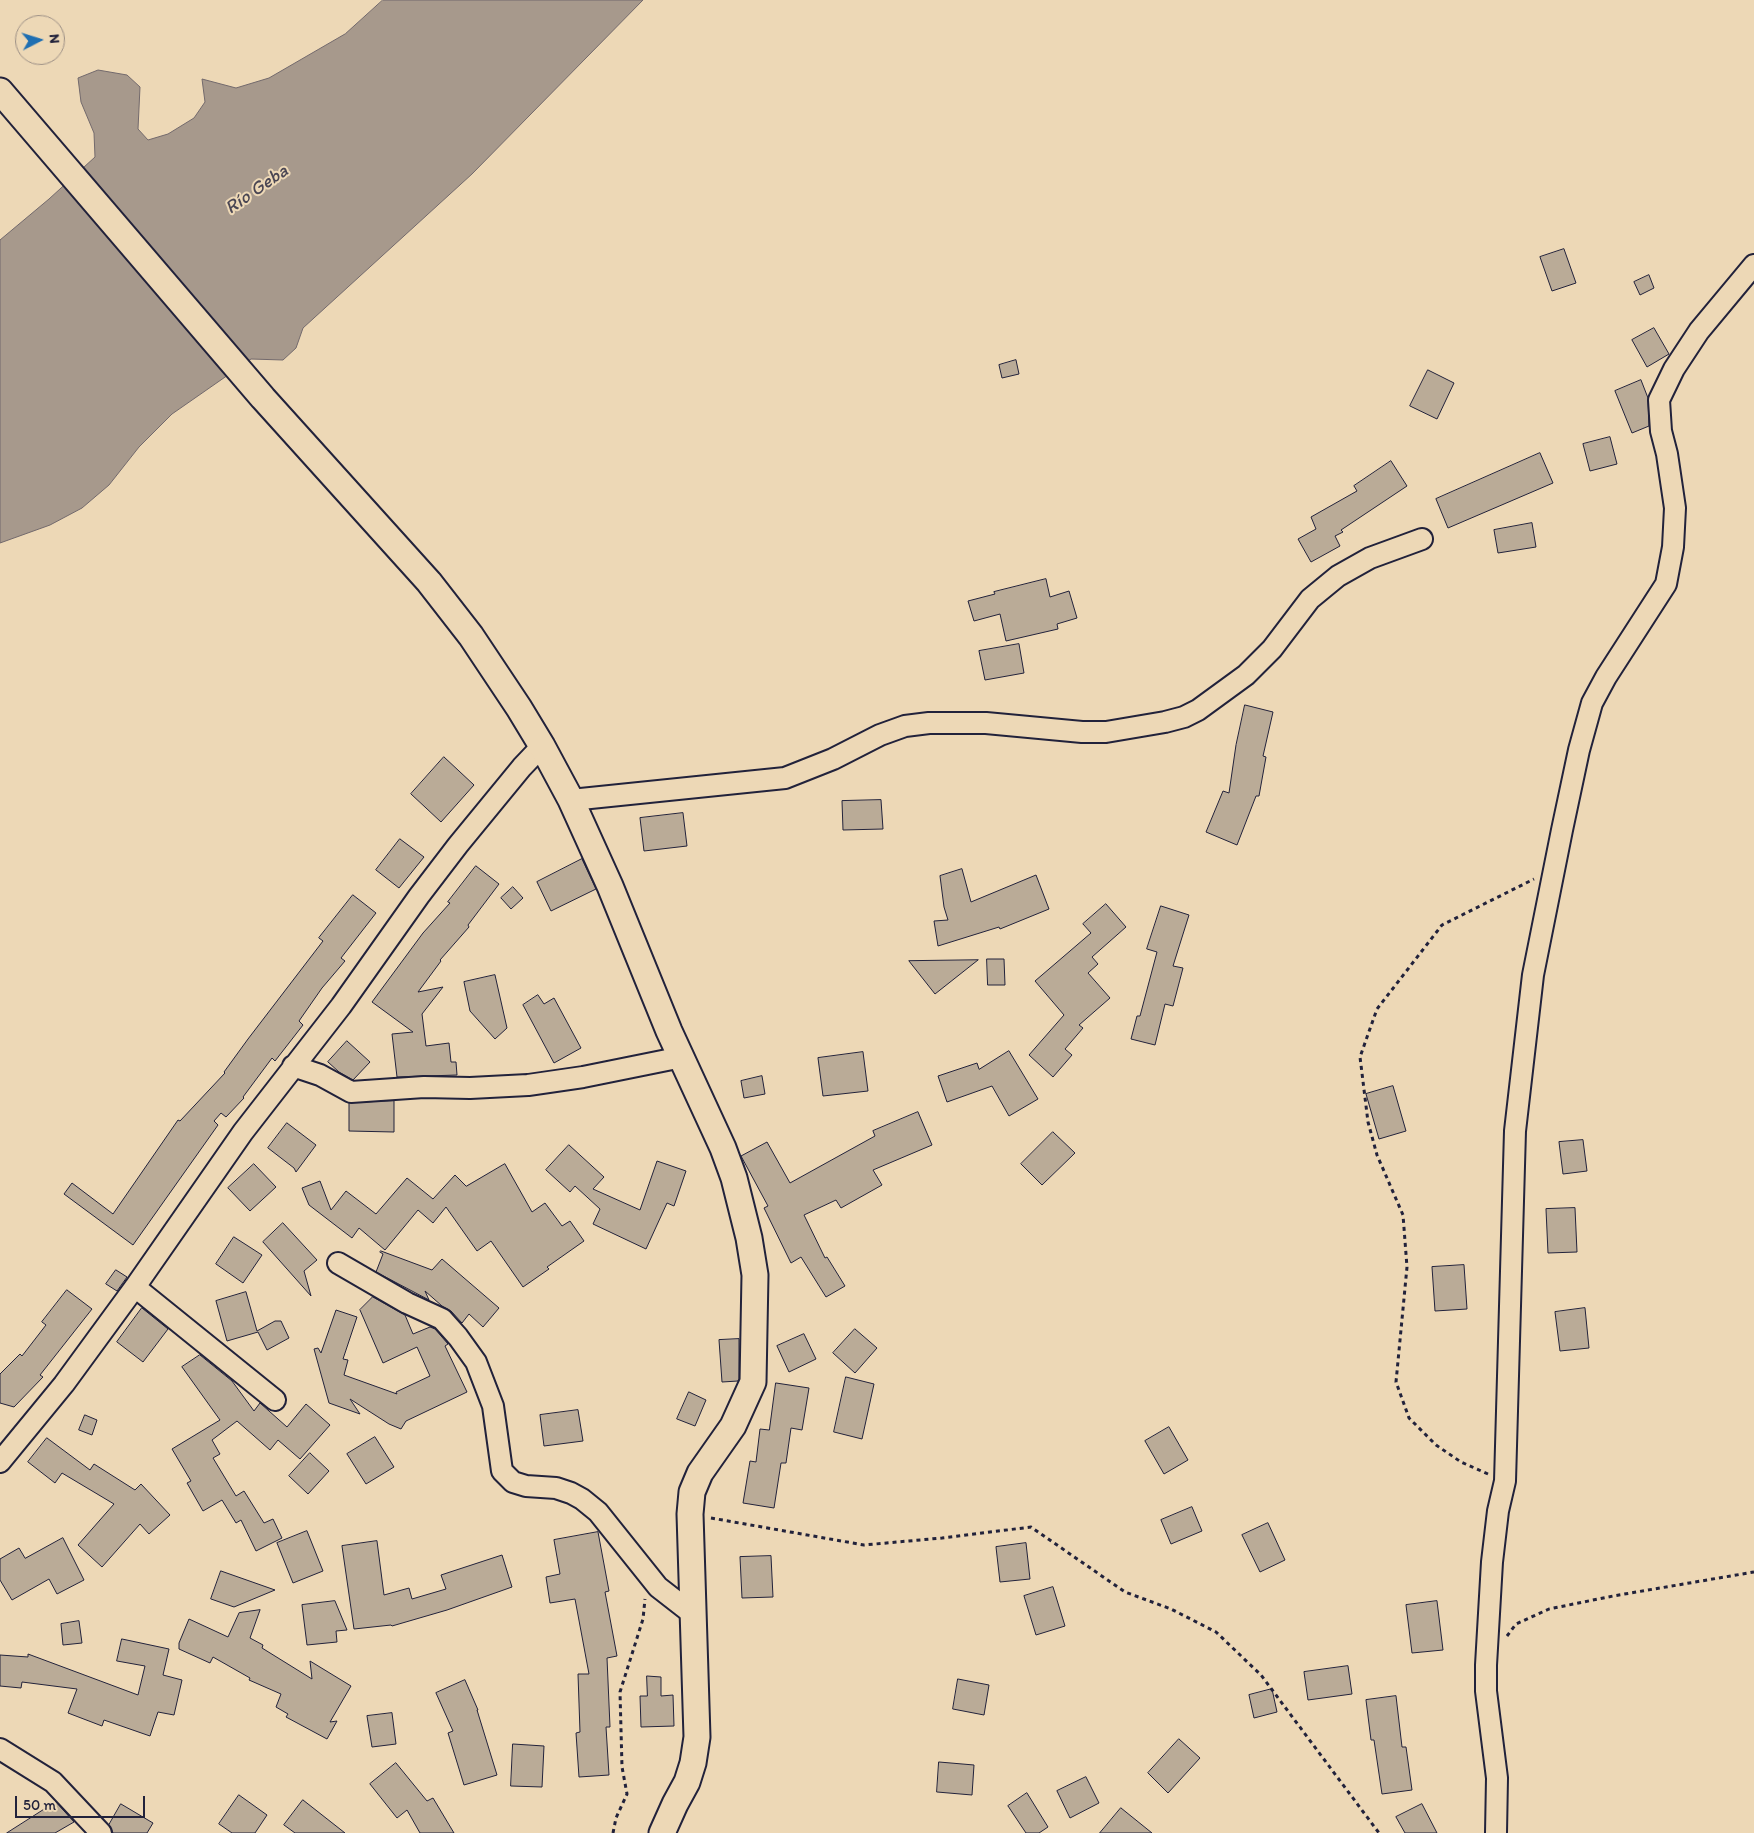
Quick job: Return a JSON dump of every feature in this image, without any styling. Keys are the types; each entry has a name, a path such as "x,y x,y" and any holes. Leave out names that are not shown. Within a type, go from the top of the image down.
{"street":[{"path":"0,91 263,398 435,590 471,636 542,746 571,800 723,1148 734,1178 745,1221 755,1275 753,1382 733,1426 700,1473 692,1492 690,1514 697,1737 693,1763 687,1782 662,1833"},
{"path":"1496,1833 1497,1778 1487,1699 1486,1665 1492,1562 1498,1511 1505,1481 1515,1131 1533,975 1578,750 1592,703 1606,677 1666,584 1673,547 1675,508 1667,454 1661,431 1659,400 1674,368 1698,331 1754,265"},
{"path":"571,800 785,778 833,759 880,735 905,726 928,723 986,722 1082,732 1106,732 1184,717 1198,710 1246,675 1272,649 1310,599 1338,576 1370,558 1422,539"},
{"path":"0,1462 64,1384 135,1287 243,1132 341,1006 458,844 522,767 542,746"},
{"path":"293,1066 320,1076 351,1092 424,1087 470,1088 528,1085 583,1077 682,1057"},
{"path":"338,1263 407,1303 442,1319 476,1362 493,1406 502,1471 513,1482 526,1486 556,1488 582,1499 598,1512 658,1587 694,1615"},
{"path":"135,1287 275,1400"},
{"path":"0,1748 53,1782 101,1833"}],"path":[{"path":"1505,1481 1461,1462 1436,1444 1409,1418 1396,1382 1407,1267 1403,1215 1377,1155 1368,1122 1360,1057 1377,1009 1442,925 1531,881 1556,859"},
{"path":"690,1514 864,1545 1031,1527 1125,1592 1171,1609 1216,1632 1261,1675 1379,1833"},
{"path":"1506,1637 1516,1624 1549,1609 1754,1572"},
{"path":"613,1833 616,1818 627,1794 622,1767 620,1692 643,1618 644,1600 658,1587"}],"water":[{"name":"Río Geba","path":"383,0 643,0 472,174 303,328 296,348 283,360 251,359 172,414 139,447 109,485 82,508 50,525 0,543 0,240 95,157 94,133 81,102 78,78 98,70 127,75 140,87 138,129 148,140 168,134 194,118 205,102 202,79 236,88 269,78 345,34"}],"building":[{"path":"1564,249 1576,283 1552,291 1540,257"},
{"path":"1649,275 1654,288 1640,295 1634,282"},
{"path":"1654,328 1669,354 1647,367 1632,340"},
{"path":"1016,360 1019,374 1002,378 999,365"},
{"path":"1428,370 1454,383 1437,419 1410,406"},
{"path":"1641,380 1648,398 1649,426 1632,433 1615,391"},
{"path":"1610,437 1617,464 1590,471 1583,444"},
{"path":"1540,453 1553,483 1448,528 1436,499"},
{"path":"1391,461 1407,486 1341,530 1343,532 1335,536 1340,546 1311,562 1298,539 1316,529 1311,517 1357,491 1354,486"},
{"path":"1532,523 1536,547 1498,553 1494,530"},
{"path":"1046,579 1050,597 1069,591 1077,618 1057,624 1058,629 1006,641 1000,614 974,621 968,601 995,594 994,592"},
{"path":"1019,644 1024,673 985,680 979,651"},
{"path":"1245,705 1273,712 1263,756 1266,757 1259,796 1256,796 1237,845 1206,832 1223,791 1229,793 1236,745"},
{"path":"444,757 474,785 441,822 411,794"},
{"path":"881,800 883,829 843,830 842,801"},
{"path":"683,813 687,846 644,851 640,818"},
{"path":"400,839 424,857 399,888 376,870"},
{"path":"582,859 596,889 551,911 537,882"},
{"path":"476,866 499,884 468,925 469,927 440,960 418,992 443,987 422,1014 426,1046 449,1043 451,1062 456,1062 457,1075 397,1077 392,1034 413,1032 372,1002 423,933 450,903 448,902"},
{"path":"962,869 971,902 1036,875 1049,909 1000,929 999,927 938,946 934,921 948,920 944,907 940,876"},
{"path":"513,887 523,898 511,909 501,898"},
{"path":"353,895 376,913 341,958 345,961 322,988 299,1021 303,1025 275,1061 272,1058 244,1098 226,1117 221,1113 214,1121 218,1125 133,1245 64,1194 72,1183 113,1214 178,1120 180,1121 225,1073 248,1039 323,941 319,938"},
{"path":"1106,904 1126,927 1092,957 1098,964 1088,973 1110,998 1079,1025 1083,1028 1065,1049 1072,1055 1053,1077 1029,1055 1064,1015 1035,981 1091,933 1083,924"},
{"path":"1161,906 1189,915 1173,966 1183,968 1173,1006 1165,1004 1155,1045 1131,1039 1137,1016 1140,1016 1157,952 1147,949"},
{"path":"987,959 1004,959 1005,985 988,985"},
{"path":"978,960 935,994 909,961"},
{"path":"495,975 507,1028 495,1039 470,1011 464,982"},
{"path":"538,995 544,1004 554,998 581,1048 554,1063 523,1005"},
{"path":"347,1041 370,1062 353,1080 339,1072 328,1062"},
{"path":"1009,1051 1038,1099 1009,1116 992,1086 947,1102 938,1076 977,1063 979,1069"},
{"path":"863,1052 868,1091 823,1096 818,1058"},
{"path":"762,1076 765,1094 744,1098 741,1081"},
{"path":"1393,1086 1406,1131 1379,1139 1366,1094"},
{"path":"394,1101 394,1132 349,1131 349,1103"},
{"path":"918,1112 932,1145 873,1170 882,1185 841,1208 836,1200 804,1215 825,1258 827,1257 845,1286 826,1297 801,1257 791,1263 764,1208 768,1206 741,1156 767,1142 790,1183 875,1136 873,1131"},
{"path":"287,1123 316,1145 296,1172 294,1168 268,1148"},
{"path":"1053,1132 1075,1153 1042,1185 1021,1164"},
{"path":"1583,1140 1587,1171 1563,1174 1559,1142"},
{"path":"569,1145 604,1177 593,1189 640,1210 657,1161 686,1171 674,1206 667,1203 646,1249 593,1224 600,1209 575,1186 570,1192 546,1170"},
{"path":"254,1164 276,1187 250,1211 228,1188"},
{"path":"505,1164 532,1212 545,1203 562,1226 570,1221 584,1241 547,1267 549,1269 523,1287 491,1241 477,1251 446,1207 433,1223 418,1210 385,1250 359,1228 352,1238 309,1205 302,1188 320,1181 331,1210 346,1191 376,1214 407,1178 433,1199 455,1175 466,1186"},
{"path":"1575,1208 1577,1252 1548,1253 1546,1209"},
{"path":"283,1223 317,1260 304,1271 311,1296 263,1242"},
{"path":"234,1237 262,1255 243,1283 216,1264"},
{"path":"381,1251 432,1270 442,1259 499,1308 483,1327 469,1314 462,1323 451,1311 442,1306 425,1291 429,1300 376,1272 383,1254"},
{"path":"1464,1265 1467,1309 1435,1311 1432,1267"},
{"path":"116,1270 127,1277 117,1291 106,1284"},
{"path":"67,1290 92,1309 40,1375 43,1377 14,1407 0,1403 0,1374 20,1354 22,1356 46,1325 42,1322"},
{"path":"246,1292 257,1331 275,1321 281,1321 289,1338 267,1350 258,1332 227,1341 216,1301"},
{"path":"373,1297 405,1315 413,1334 430,1327 435,1329 448,1344 445,1346 467,1392 406,1421 401,1429 389,1424 350,1399 360,1414 329,1403 314,1349 318,1348 321,1353 336,1310 357,1317 343,1359 348,1360 344,1375 397,1394 396,1392 430,1376 417,1347 383,1363 360,1310"},
{"path":"142,1308 168,1329 143,1362 117,1342"},
{"path":"1585,1308 1589,1348 1560,1351 1555,1312"},
{"path":"855,1329 877,1348 855,1373 833,1353"},
{"path":"804,1334 816,1359 789,1372 777,1346"},
{"path":"739,1339 739,1379 738,1381 722,1382 719,1340"},
{"path":"200,1355 232,1381 254,1411 260,1403 287,1427 306,1404 330,1425 300,1459 278,1440 270,1450 237,1421 212,1440 220,1454 213,1458 236,1496 244,1491 264,1523 273,1519 282,1538 256,1551 241,1520 236,1523 222,1500 203,1511 187,1483 191,1481 172,1449 220,1420 182,1367"},
{"path":"846,1377 874,1384 862,1439 834,1432"},
{"path":"776,1383 809,1388 802,1430 791,1428 786,1463 781,1463 774,1508 743,1503 750,1461 756,1462 760,1429 769,1430"},
{"path":"689,1392 706,1400 695,1426 677,1419"},
{"path":"578,1410 583,1441 544,1446 540,1415"},
{"path":"85,1415 97,1420 92,1435 79,1430"},
{"path":"1169,1427 1188,1460 1164,1474 1145,1441"},
{"path":"375,1437 394,1467 366,1484 347,1454"},
{"path":"47,1438 90,1470 94,1464 135,1490 141,1484 170,1515 149,1534 140,1524 102,1567 78,1545 114,1504 62,1473 55,1483 28,1462"},
{"path":"310,1453 329,1471 308,1494 289,1476"},
{"path":"1192,1507 1202,1531 1171,1544 1161,1520"},
{"path":"1268,1523 1285,1560 1260,1572 1242,1535"},
{"path":"307,1531 323,1571 293,1583 277,1543"},
{"path":"598,1532 609,1591 605,1592 617,1656 607,1658 610,1727 606,1727 609,1775 579,1777 576,1733 580,1732 578,1674 589,1674 575,1599 550,1603 546,1577 560,1574 554,1540"},
{"path":"63,1538 84,1580 57,1594 49,1579 12,1600 0,1580 0,1559 19,1548 25,1558"},
{"path":"377,1541 384,1595 409,1588 412,1599 446,1589 441,1575 502,1555 512,1587 447,1610 392,1626 354,1629 342,1546"},
{"path":"1026,1543 1030,1579 1000,1582 996,1547"},
{"path":"771,1556 773,1597 742,1598 740,1557"},
{"path":"221,1571 275,1590 234,1607 211,1599"},
{"path":"1053,1587 1065,1626 1036,1635 1024,1596"},
{"path":"335,1601 347,1630 336,1631 337,1642 307,1645 302,1605"},
{"path":"1437,1601 1443,1650 1412,1653 1406,1605"},
{"path":"260,1610 250,1638 263,1645 262,1648 312,1679 310,1661 351,1686 330,1722 337,1721 327,1739 286,1717 288,1714 276,1707 281,1694 249,1680 250,1678 213,1657 210,1663 179,1649 179,1643 189,1619 228,1637 239,1613"},
{"path":"79,1621 82,1643 63,1645 61,1624"},
{"path":"122,1639 169,1649 163,1675 182,1680 174,1715 158,1712 150,1736 104,1720 102,1726 68,1713 77,1689 22,1682 21,1688 0,1686 0,1655 28,1657 28,1654 138,1695 145,1666 117,1661"},
{"path":"1348,1666 1352,1694 1308,1700 1304,1672"},
{"path":"647,1676 661,1677 661,1696 673,1695 674,1726 641,1727 640,1696 647,1696"},
{"path":"958,1679 989,1685 984,1715 953,1709"},
{"path":"465,1680 478,1710 497,1775 464,1785 448,1733 453,1731 436,1693"},
{"path":"1272,1689 1277,1712 1254,1718 1249,1695"},
{"path":"1396,1696 1402,1747 1406,1747 1412,1790 1382,1794 1374,1740 1371,1740 1366,1700"},
{"path":"392,1713 396,1744 372,1747 367,1716"},
{"path":"1179,1739 1200,1758 1168,1793 1148,1773"},
{"path":"513,1744 544,1746 542,1787 511,1786"},
{"path":"939,1762 974,1765 972,1795 937,1792"},
{"path":"396,1763 427,1801 433,1798 454,1833 420,1833 407,1810 397,1818 370,1784"},
{"path":"1086,1777 1099,1803 1070,1818 1057,1791"},
{"path":"1027,1793 1048,1827 1039,1833 1026,1833 1008,1806"},
{"path":"239,1795 267,1815 255,1833 232,1833 219,1824"},
{"path":"303,1800 345,1833 295,1833 284,1825"},
{"path":"56,1802 74,1822 55,1833 7,1833"},
{"path":"121,1804 153,1823 147,1833 113,1833 109,1825"},
{"path":"1422,1804 1437,1833 1405,1833 1396,1817"},
{"path":"1121,1808 1152,1833 1100,1833"}]}
